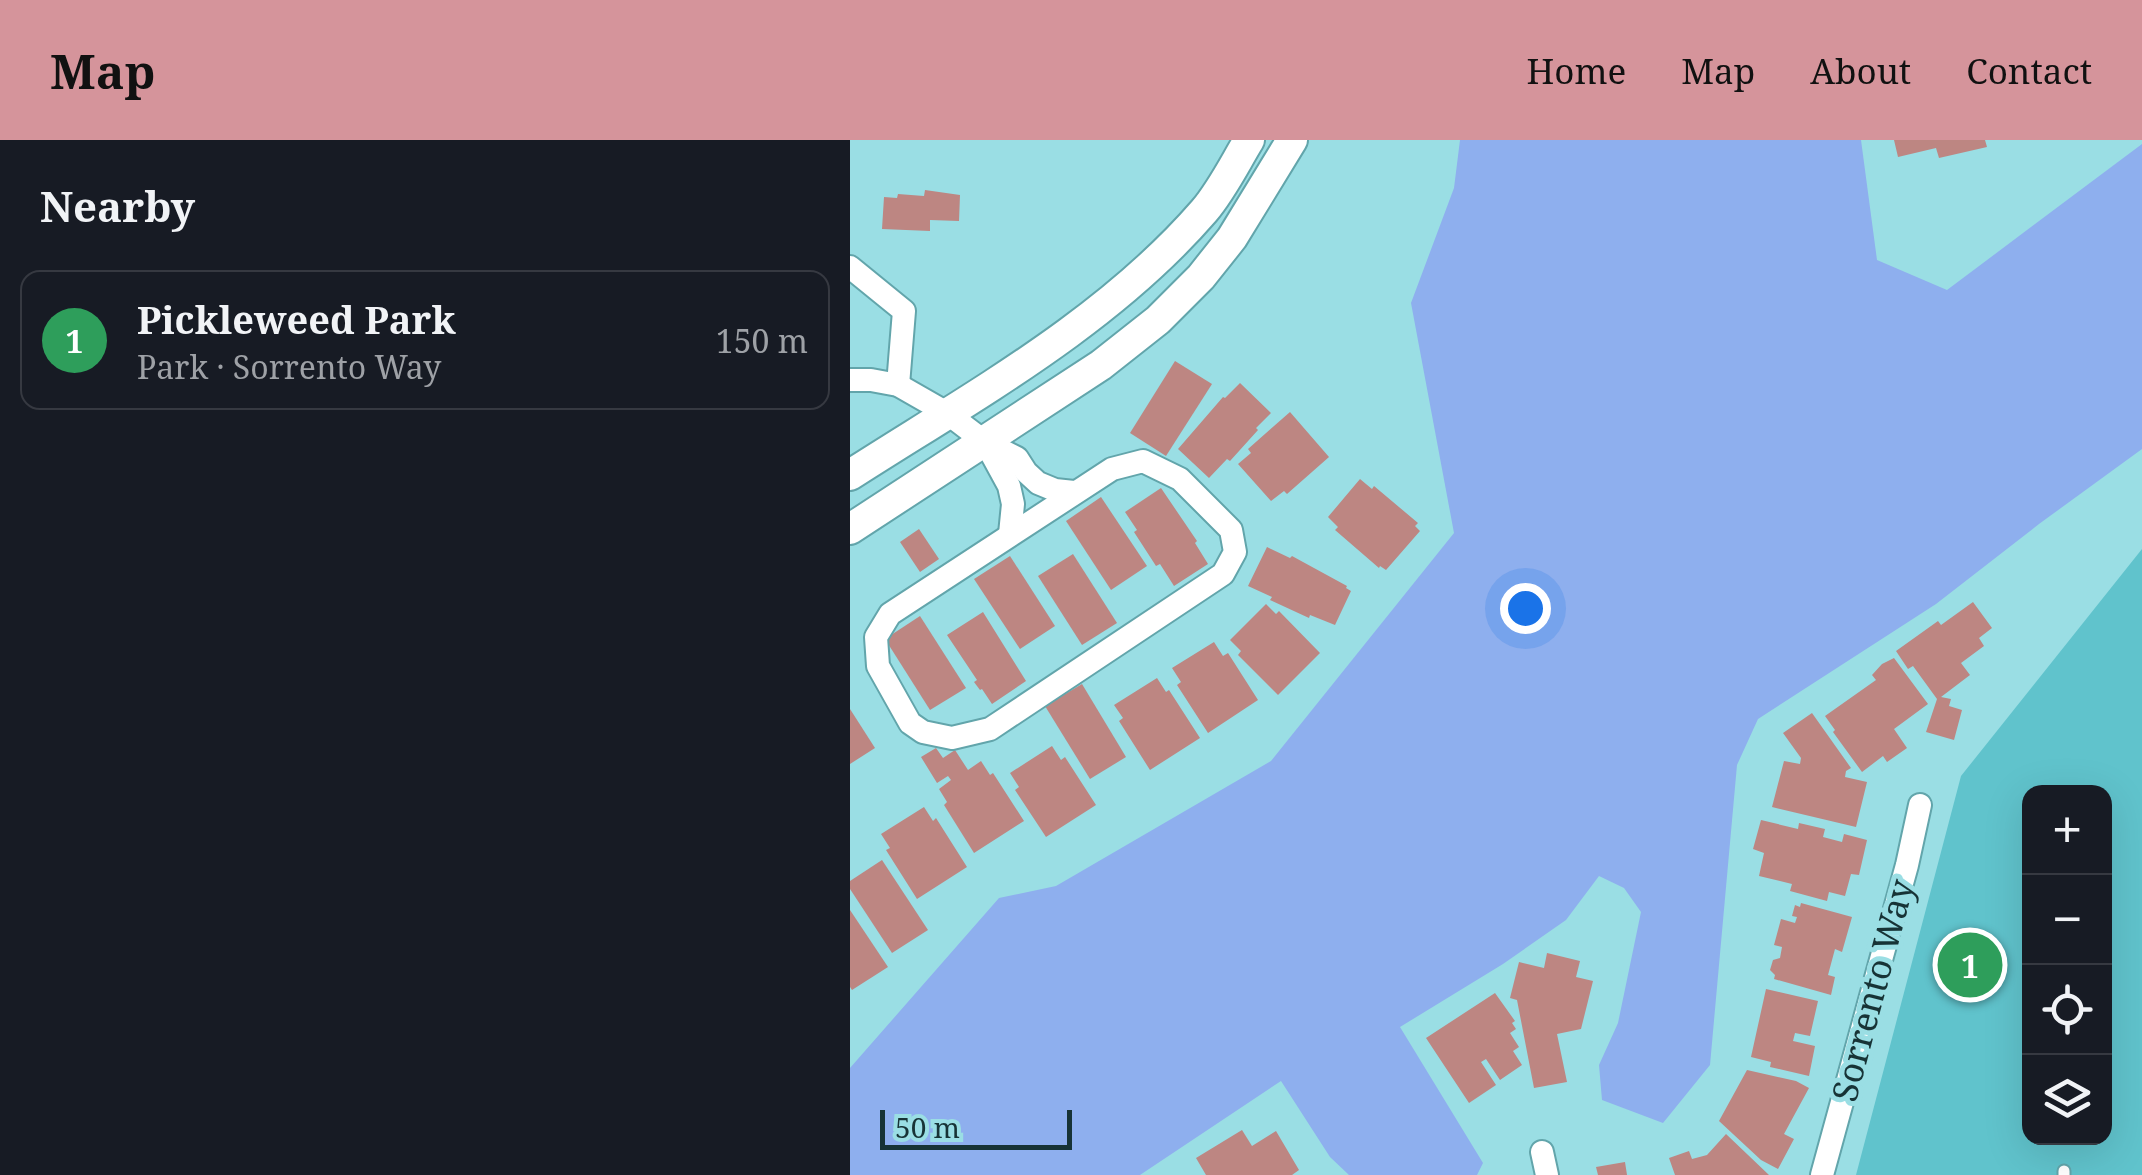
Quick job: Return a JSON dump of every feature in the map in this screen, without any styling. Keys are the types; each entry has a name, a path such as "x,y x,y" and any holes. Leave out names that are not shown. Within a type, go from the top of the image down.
{"main road":[{"path":"850,475 1080,323 1156,263 1208,208 1250,140"},
{"path":"850,529 1101,365 1158,320 1232,238 1292,140"}],"street":[{"path":"850,267 904,311 898,385"},
{"path":"850,380 898,385 947,412 984,442 1016,458 1038,483 1074,492"},
{"path":"984,442 1008,486 1013,504 1010,534"},
{"path":"1144,461 1180,480 1231,530 1235,552 1224,574 990,729 952,738 922,732 910,723 878,666 876,637 890,614 1010,534 1112,469 1144,461"},
{"name":"Sorrento Way","path":"1822,1175 1920,805"}],"shaded area":[{"path":"1460,140 1861,140 1877,260 1947,290 2142,144 2142,449 1936,604 1758,719 1737,765 1710,1065 1663,1123 1602,1100 1599,1065 1618,1023 1641,912 1624,888 1599,876 1566,920 1400,1027 1483,1163 1477,1175 1349,1175 1330,1157 1281,1081 1140,1175 850,1175 850,1068 999,898 1056,886 1271,761 1454,533 1411,303 1454,188"},
{"path":"2142,549 2142,1175 1856,1175 1961,776"}],"building":[{"path":"1894,140 1985,140 1987,147 1939,158 1936,148 1898,157"},
{"path":"925,190 960,195 959,221 930,220 930,231 882,229 884,197 924,196"},
{"path":"1175,361 1212,384 1166,456 1130,433"},
{"path":"1240,383 1271,413 1230,461 1227,459 1209,478 1178,449"},
{"path":"1290,412 1329,457 1287,494 1284,491 1271,501 1238,464 1251,453 1248,449"},
{"path":"1360,479 1418,523 1415,526 1420,531 1386,570 1335,530 1338,527 1328,517"},
{"path":"1161,488 1208,564 1174,586 1160,564 1156,566 1125,512"},
{"path":"1101,497 1147,566 1111,590 1066,521"},
{"path":"919,529 939,559 920,572 900,542"},
{"path":"1267,547 1347,586 1351,591 1335,625 1310,615 1309,618 1248,586"},
{"path":"1073,554 1117,623 1082,645 1038,576"},
{"path":"1010,556 1055,626 1020,649 974,579"},
{"path":"1973,602 1992,628 1979,638 1984,646 1961,663 1970,675 1941,697 1951,699 1949,706 1962,710 1954,740 1926,732 1937,699 1913,666 1908,669 1896,651"},
{"path":"1266,604 1276,614 1279,611 1320,653 1278,695 1238,655 1241,651 1230,640"},
{"path":"983,612 1026,681 992,704 974,682 977,680 947,635"},
{"path":"920,616 966,688 930,710 885,639"},
{"path":"1214,642 1223,656 1228,653 1258,700 1208,733 1177,685 1181,682 1172,668"},
{"path":"1894,658 1928,704 1894,729 1907,748 1887,762 1883,756 1862,772 1825,716 1876,680 1872,675"},
{"path":"1157,678 1200,738 1150,770 1119,721 1123,718 1114,705"},
{"path":"1082,684 1126,757 1090,779 1045,706"},
{"path":"850,709 875,748 850,764"},
{"path":"1812,713 1851,768 1845,777 1867,782 1856,827 1772,807 1784,761 1800,764 1801,758 1783,733"},
{"path":"1052,746 1061,760 1065,757 1096,805 1046,837 1015,790 1019,787 1010,773"},
{"path":"936,748 943,758 955,750 968,770 981,761 1024,821 974,853 944,805 947,802 939,789 951,780 948,776 937,783 921,757"},
{"path":"924,807 933,821 936,818 967,867 917,899 886,850 890,848 881,834"},
{"path":"1761,820 1798,829 1799,823 1825,829 1823,837 1842,842 1844,834 1867,840 1859,875 1851,874 1845,896 1829,892 1827,901 1790,891 1792,884 1759,876 1764,853 1753,849"},
{"path":"882,860 928,930 892,953 850,889 850,881"},
{"path":"1801,903 1852,917 1842,952 1835,949 1828,975 1835,977 1831,995 1774,979 1770,970 1773,960 1780,958 1782,947 1774,945 1781,919 1795,923 1795,905 1800,907"},
{"path":"850,910 888,967 852,990 850,987"},
{"path":"1547,953 1580,961 1576,977 1593,981 1581,1029 1557,1034 1567,1082 1534,1088 1517,1000 1510,998 1519,962 1544,968"},
{"path":"1766,989 1818,1001 1810,1036 1795,1033 1793,1041 1815,1046 1809,1076 1770,1067 1771,1062 1751,1057"},
{"path":"1495,993 1515,1021 1512,1023 1516,1029 1510,1033 1519,1047 1513,1051 1522,1065 1500,1080 1486,1059 1481,1062 1496,1085 1469,1103 1426,1038"},
{"path":"1747,1070 1796,1081 1809,1088 1784,1134 1794,1139 1778,1169 1761,1160 1719,1121"},
{"path":"1242,1130 1252,1146 1276,1131 1299,1170 1292,1175 1206,1175 1196,1158"},
{"path":"1726,1134 1769,1175 1675,1175 1669,1158 1689,1151 1692,1159 1707,1155"},
{"path":"1625,1162 1627,1175 1598,1175 1596,1167"}],"place":[{"name":"Pickleweed Park","path":"1970,965"}]}
